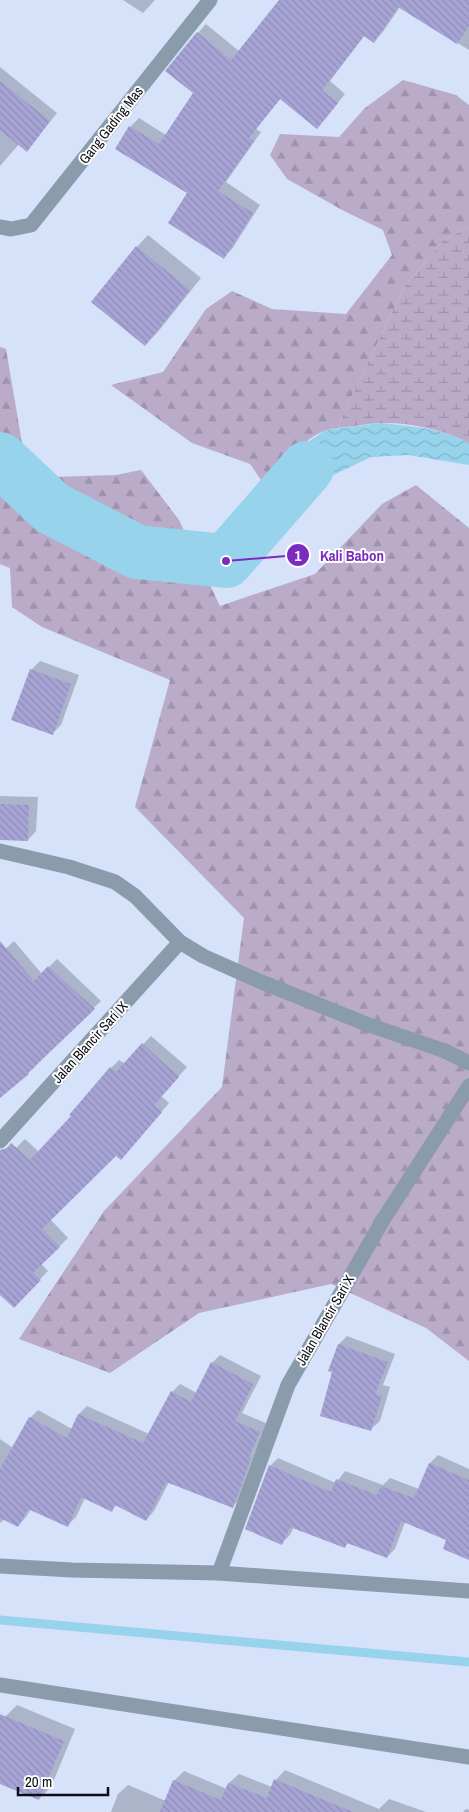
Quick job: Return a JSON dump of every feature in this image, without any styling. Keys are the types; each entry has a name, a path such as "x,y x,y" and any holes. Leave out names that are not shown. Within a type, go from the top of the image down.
{"street":[{"name":"Gang Gading Mas","path":"0,227 11,229 31,225 210,0"},
{"path":"0,852 69,867 115,882 135,896 180,942 203,956 259,981 369,1025 445,1051 469,1063"},
{"name":"Jalan Blancir Sari IX","path":"0,1141 180,942"},
{"name":"Jalan Blancir Sari X","path":"219,1573 288,1385 383,1220 469,1086"},
{"path":"0,1566 72,1570 219,1573 469,1591"},
{"path":"0,1685 469,1757"}],"green space":[{"path":"403,80 456,95 469,105 469,227 443,240 404,287 337,428 314,436 305,443 289,460 268,490 250,464 192,443 111,385 163,372 206,309 232,291 272,309 346,314 392,255 383,230 344,211 287,179 270,155 280,134 339,137 365,108"},
{"path":"469,227 469,443 437,430 402,424 379,423 337,428 404,287 443,240"},
{"path":"0,347 6,349 22,443 52,477 116,475 141,470 179,520 220,606 315,574 382,504 416,485 469,528 469,1361 426,1328 331,1284 199,1313 110,1373 19,1339 104,1211 222,1087 244,918 135,807 170,680 42,627 12,607 10,568 0,564"}],"water":[{"path":"380,423 426,428 448,434 469,443 469,465 408,455 371,457 311,486 263,530 256,517 257,506 297,449 326,430"}],"building":[{"path":"279,0 469,0 469,26 457,44 398,7 374,43 364,36 322,90 338,103 317,129 280,99 249,138 254,141 218,191 253,213 224,259 168,223 187,193 115,149 129,126 159,144 193,93 165,71 197,32 231,60"},
{"path":"0,81 50,121 27,152 0,130"},
{"path":"136,246 190,290 145,346 91,302"},
{"path":"30,669 71,684 53,735 11,720"},
{"path":"0,804 29,805 28,841 0,840"},
{"path":"0,941 34,981 48,966 95,1009 29,1074 0,1098"},
{"path":"142,1043 179,1077 154,1105 162,1112 121,1160 116,1156 42,1229 60,1247 33,1273 41,1280 14,1308 0,1295 0,1150 7,1148 11,1143 30,1160 71,1116 69,1115 110,1067 116,1072"},
{"path":"338,1344 388,1362 375,1394 382,1396 371,1431 320,1416 332,1372 328,1371"},
{"path":"211,1362 253,1384 235,1421 260,1432 249,1457 251,1458 233,1508 166,1482 146,1521 115,1505 112,1512 81,1497 68,1527 28,1509 18,1527 0,1518 0,1469 29,1417 67,1438 78,1414 143,1443 171,1391 191,1402"},
{"path":"429,1463 469,1480 469,1560 443,1549 446,1540 401,1521 387,1558 347,1543 345,1548 290,1527 282,1545 245,1529 269,1465 331,1492 336,1479 377,1495 381,1486 414,1498"},
{"path":"0,1714 64,1741 39,1800 0,1784"},
{"path":"274,1779 353,1812 160,1812 173,1780 221,1800 228,1783 267,1798"}],"waterway":[{"path":"0,459 52,508 137,552 226,561 307,468"},
{"path":"0,1620 469,1662"}],"place":[{"name":"Kali Babon","path":"226,561"}]}
